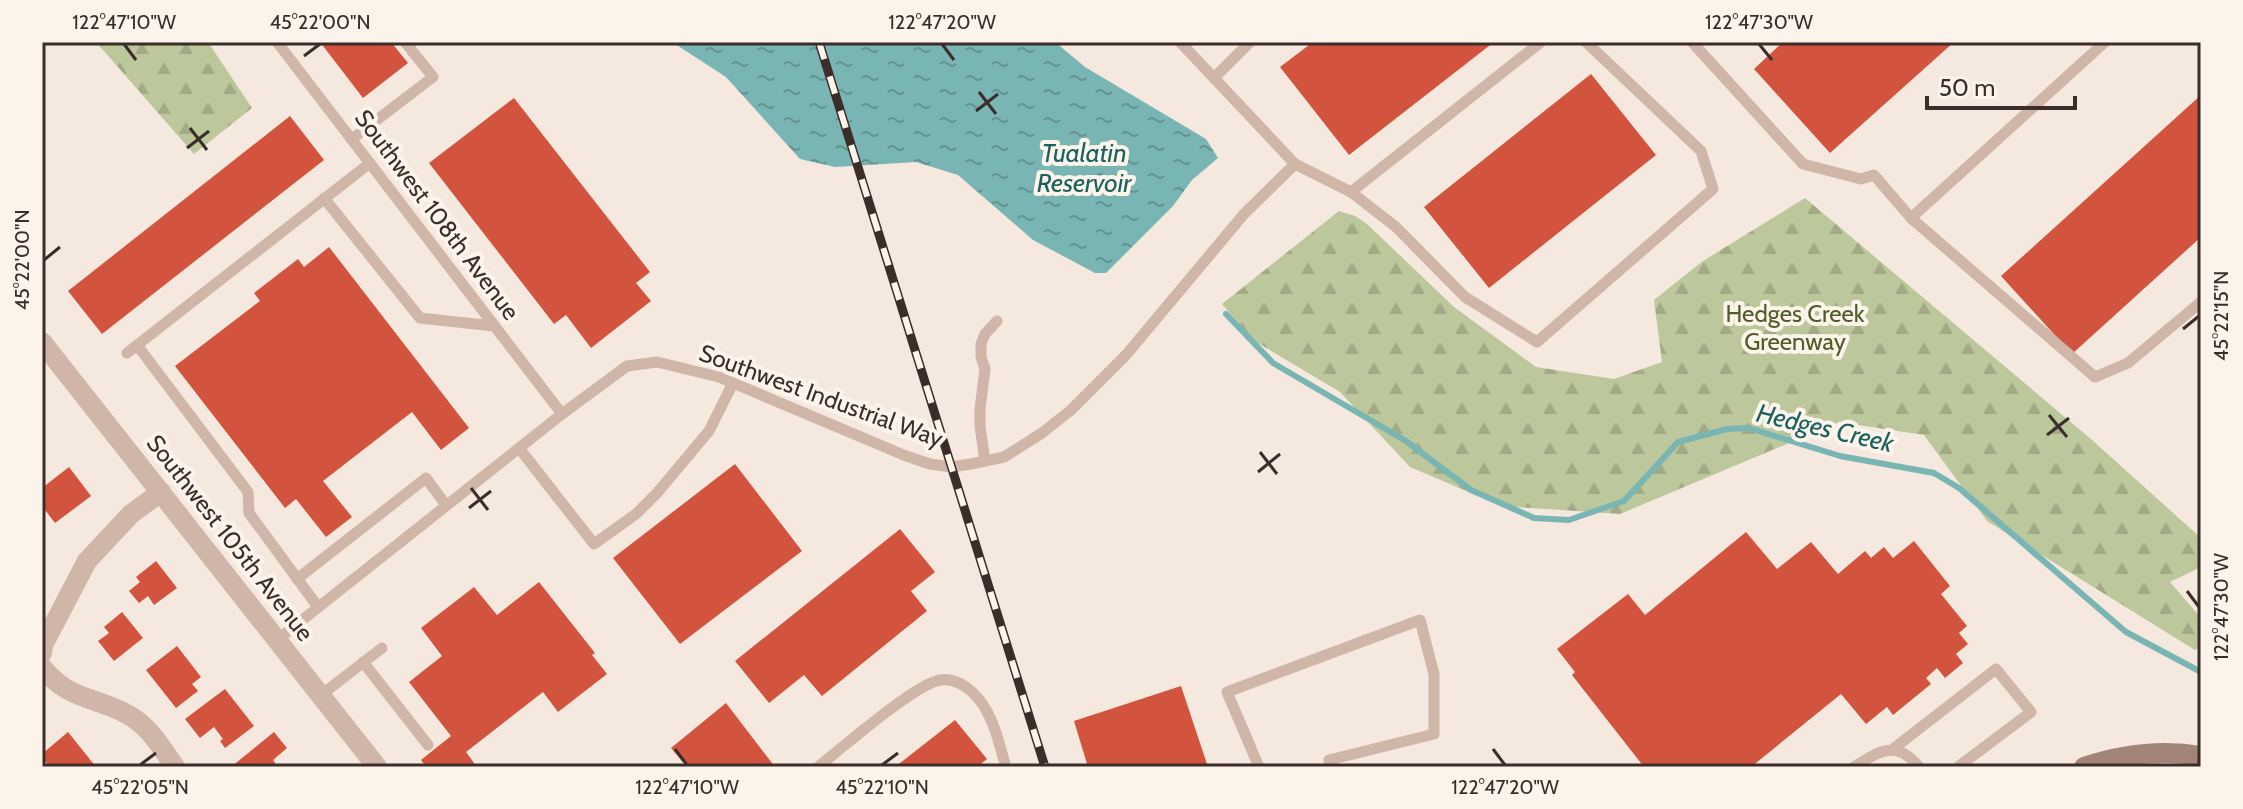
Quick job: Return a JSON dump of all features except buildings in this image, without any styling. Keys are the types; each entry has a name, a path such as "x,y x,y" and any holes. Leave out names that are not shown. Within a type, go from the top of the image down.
{"main road":[{"path":"2084,767 2130,754 2154,752 2201,756"}],"street":[{"name":"Southwest 105th Avenue","path":"42,342 377,767"},
{"path":"42,653 43,645 87,561 131,514 161,492"},
{"path":"42,667 53,681 78,696 123,712 144,725 175,767"}],"lane":[{"name":"Southwest 108th Avenue","path":"277,42 562,414"},
{"path":"352,139 433,77 405,42"},
{"path":"1180,42 1295,164 1351,192 1396,227 1465,297 1537,342 1713,189 1701,151 1586,42"},
{"path":"1214,78 1250,42"},
{"path":"1351,192 1541,42"},
{"path":"1692,42 1803,164 1861,179 1874,175 1911,218 2095,377 2128,363 2201,302"},
{"path":"1911,218 2105,42"},
{"path":"127,353 370,163"},
{"name":"Southwest Industrial Way","path":"277,640 627,366 657,362 719,377 930,464 951,467 1004,457 1071,410 1126,355 1244,214 1295,164"},
{"path":"324,198 420,318 494,326"},
{"path":"985,461 980,426 985,369 981,344 985,334 997,321"},
{"path":"137,345 248,492 249,513 318,607"},
{"path":"519,448 594,544 636,514 657,493 709,431 733,383"},
{"path":"297,579 426,478 446,505"},
{"path":"1259,767 1227,692 1420,620 1434,674 1434,734 1329,760 1330,767"},
{"path":"321,695 382,648"},
{"path":"363,662 428,745"},
{"path":"1854,767 1881,751 1893,749 1996,669 2031,712 1958,767"},
{"path":"818,767 920,688 941,680 958,682 973,692 992,721 1006,767"},
{"path":"1893,749 1912,758 1919,767"}],"green space":[{"path":"96,42 208,42 252,108 194,154"},
{"name":"Hedges Creek Greenway","path":"1805,198 2092,440 2201,538 2201,567 2170,582 2201,618 2201,646 2195,650 1987,521 1924,435 1839,422 1620,514 1502,506 1410,467 1340,392 1253,340 1222,304 1339,211 1367,224 1454,307 1536,367 1614,379 1662,362 1654,300 1703,261"}],"water":[{"name":"Tualatin Reservoir","path":"672,42 1055,42 1085,67 1206,139 1218,158 1192,180 1173,206 1106,273 1095,273 1033,240 958,175 916,162 835,167 800,159 726,77"}],"waterway":[{"name":"Hedges Creek","path":"1226,314 1273,363 1406,441 1471,490 1534,518 1569,520 1624,501 1678,442 1727,429 1749,428 1840,456 1934,473 1959,488 2126,632 2201,672"}],"railway":[{"path":"819,42 1045,767"}]}
